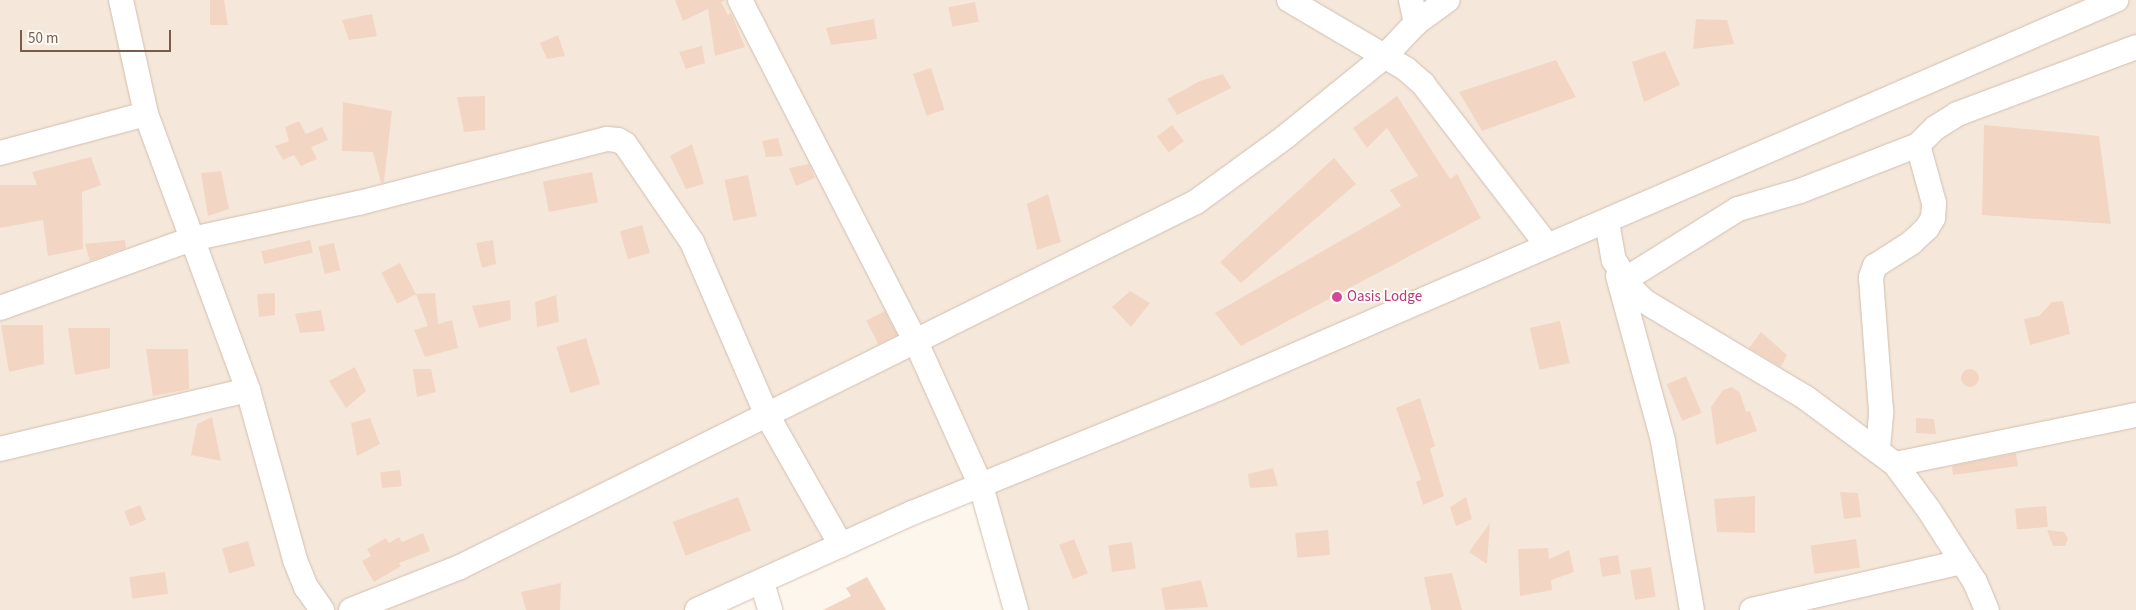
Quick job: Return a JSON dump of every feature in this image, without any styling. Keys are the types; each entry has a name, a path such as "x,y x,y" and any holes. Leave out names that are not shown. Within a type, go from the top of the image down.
{"street":[{"path":"121,0 146,114 248,390 295,560 306,587 322,610"},
{"path":"740,0 916,342 981,486 1016,610"},
{"path":"1289,0 1385,56 1423,84 1547,245"},
{"path":"1411,0 1416,23"},
{"path":"351,610 460,567 1196,202 1285,137 1385,56 1416,23 1448,0"},
{"path":"697,610 841,545 1216,389 2116,0"},
{"path":"1626,279 1738,209 1800,191 1918,145 1935,128 1957,114 2136,47"},
{"path":"0,153 146,114"},
{"path":"0,308 192,239 359,203 607,139 618,140 625,144 692,242 767,414 841,545"},
{"path":"1886,457 1871,276 1875,266 1911,242 1927,228 1933,218 1934,203 1918,145"},
{"path":"1606,222 1614,260 1663,441 1692,610"},
{"path":"1614,260 1626,279 1644,301 1661,314 1806,398 1886,457 1962,562 1986,610"},
{"path":"0,449 89,425 248,390"},
{"path":"1886,457 2136,415"},
{"path":"1752,610 1962,562"},
{"path":"762,582 770,610"}],"shaded area":[{"path":"0,0 2136,0 2136,610 1016,610 981,486 697,610 0,610"}],"building":[{"path":"210,0 224,0 228,25 210,25"},
{"path":"675,0 726,0 721,2 728,15 731,13 745,47 715,56 708,9 683,21"},
{"path":"975,2 979,22 952,27 948,7"},
{"path":"372,14 377,36 349,40 342,20"},
{"path":"874,19 877,39 831,45 826,28"},
{"path":"1696,19 1727,20 1734,44 1693,49"},
{"path":"558,35 565,56 547,59 540,43"},
{"path":"702,46 705,63 686,69 679,52"},
{"path":"1665,51 1680,85 1644,102 1632,62"},
{"path":"1556,60 1576,97 1482,131 1459,92"},
{"path":"931,68 945,110 927,116 913,74"},
{"path":"1223,74 1231,88 1177,115 1167,99 1200,81"},
{"path":"485,96 485,130 464,132 457,97"},
{"path":"1397,96 1450,179 1457,174 1481,218 1241,346 1215,313 1401,206 1390,190 1418,176 1387,128 1367,148 1353,128"},
{"path":"343,102 392,111 384,182 381,183 373,152 342,151"},
{"path":"299,121 306,134 322,127 328,140 311,147 317,159 301,166 294,155 283,160 275,146 289,141 285,127"},
{"path":"1172,125 1184,141 1169,152 1157,136"},
{"path":"1984,125 2099,136 2111,224 1982,215"},
{"path":"778,138 783,156 766,157 762,141"},
{"path":"692,144 704,184 686,189 670,156"},
{"path":"91,157 101,185 82,192 83,249 48,256 43,220 0,228 0,185 37,185 32,172"},
{"path":"1334,158 1356,184 1241,283 1220,262"},
{"path":"809,164 815,178 796,186 789,168"},
{"path":"221,171 229,209 208,216 201,173"},
{"path":"592,172 598,202 549,212 543,182"},
{"path":"748,175 757,216 733,221 725,180"},
{"path":"1048,194 1061,242 1037,250 1027,204"},
{"path":"642,225 650,253 628,259 620,231"},
{"path":"125,240 126,248 90,261 85,244"},
{"path":"310,240 313,253 264,264 261,251"},
{"path":"493,240 496,264 482,268 476,243"},
{"path":"334,243 340,270 325,274 318,247"},
{"path":"400,263 416,294 397,304 381,273"},
{"path":"1130,291 1150,303 1131,327 1112,307"},
{"path":"275,293 275,315 259,317 257,294"},
{"path":"435,293 438,324 452,320 458,348 425,357 414,330 428,326 416,294"},
{"path":"556,295 559,322 537,327 535,302"},
{"path":"510,300 511,320 479,328 472,306"},
{"path":"2063,301 2070,334 2030,345 2024,319 2039,316 2052,302"},
{"path":"321,310 325,331 300,333 295,314"},
{"path":"885,311 897,335 879,345 866,321"},
{"path":"1560,321 1570,363 1539,370 1530,328"},
{"path":"1,325 43,325 44,364 9,372"},
{"path":"68,328 110,328 110,368 75,375"},
{"path":"1761,332 1787,355 1781,367 1749,348"},
{"path":"586,338 600,384 570,393 556,347"},
{"path":"146,349 188,349 189,389 153,396"},
{"path":"355,367 366,391 346,408 329,381"},
{"path":"413,369 431,369 436,392 417,397"},
{"path":"1970,369 1978,374 1979,378 1974,386 1970,387 1962,382 1961,378 1966,370"},
{"path":"1686,376 1702,413 1682,421 1667,384"},
{"path":"1732,387 1740,393 1746,412 1750,411 1757,431 1716,445 1711,407 1723,390"},
{"path":"1420,398 1435,446 1430,449 1444,496 1423,505 1416,482 1421,479 1396,408"},
{"path":"212,417 221,461 191,455 197,424"},
{"path":"370,418 380,444 357,456 351,423"},
{"path":"1916,418 1934,419 1936,434 1916,433"},
{"path":"2016,453 2018,466 1953,475 1952,466"},
{"path":"1273,468 1278,486 1250,488 1248,474"},
{"path":"400,470 402,486 382,488 380,472"},
{"path":"1840,492 1858,493 1861,517 1844,519"},
{"path":"1755,496 1755,533 1717,532 1714,499"},
{"path":"738,497 751,531 686,556 673,522"},
{"path":"1466,497 1472,519 1456,526 1450,507"},
{"path":"140,505 146,520 130,526 124,511"},
{"path":"2046,506 2048,527 2017,530 2015,509"},
{"path":"1490,523 1487,564 1469,552"},
{"path":"1328,530 1330,555 1297,558 1295,533"},
{"path":"2047,530 2064,532 2068,539 2065,546 2053,546"},
{"path":"423,533 430,551 399,563 401,566 374,582 362,561 371,556 367,549 386,538 389,543 399,537 402,542"},
{"path":"1074,539 1088,573 1073,579 1059,545"},
{"path":"1856,539 1860,568 1814,574 1810,545"},
{"path":"248,541 255,566 229,573 222,548"},
{"path":"1132,542 1136,569 1112,572 1108,545"},
{"path":"1548,548 1549,559 1569,550 1574,572 1551,580 1552,590 1520,596 1518,549"},
{"path":"1618,555 1621,574 1602,577 1599,558"},
{"path":"1651,567 1656,597 1635,600 1630,570"},
{"path":"165,572 168,594 132,599 129,577"},
{"path":"1452,573 1462,610 1431,610 1424,577"},
{"path":"867,577 886,610 823,610 851,596 846,588"},
{"path":"1201,580 1208,607 1165,610 1161,588"},
{"path":"561,583 560,610 526,610 521,592"}],"place":[{"name":"Oasis Lodge","path":"1337,297"}]}
